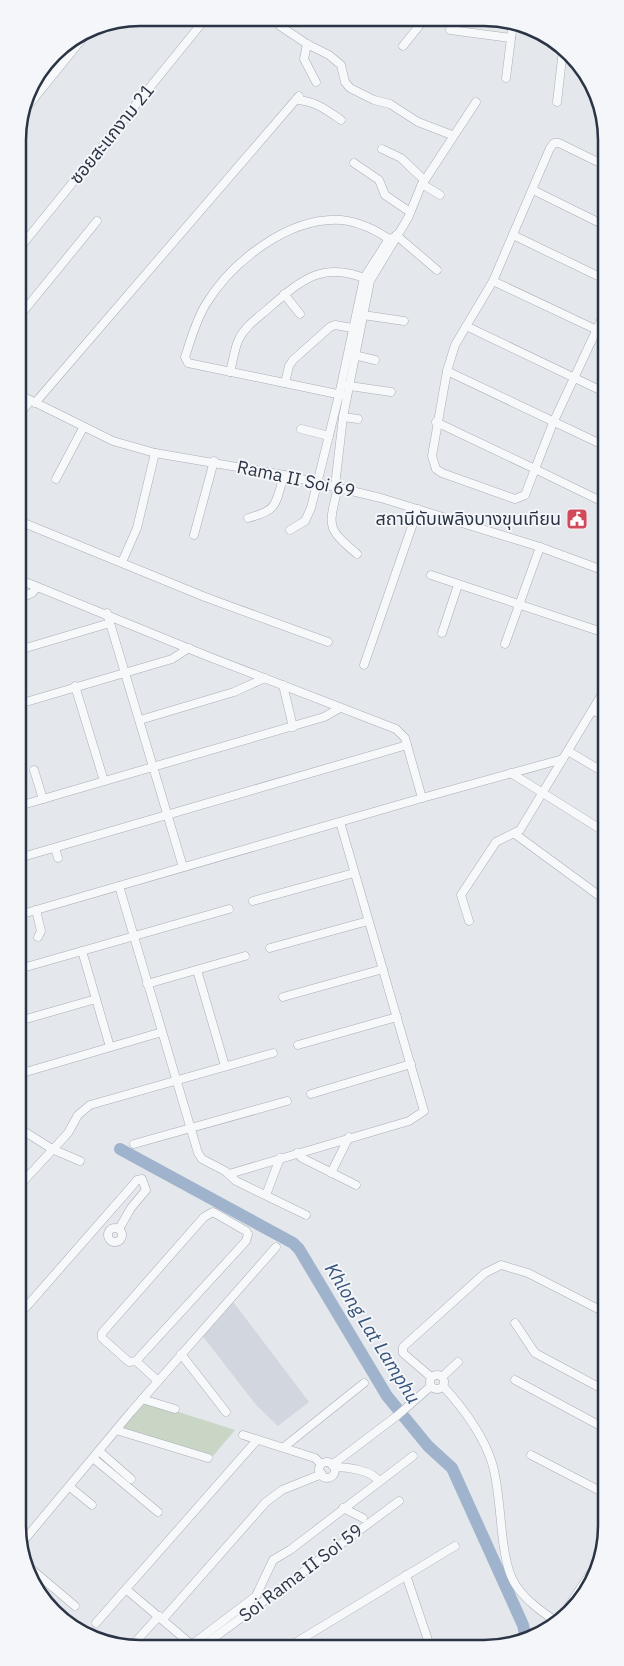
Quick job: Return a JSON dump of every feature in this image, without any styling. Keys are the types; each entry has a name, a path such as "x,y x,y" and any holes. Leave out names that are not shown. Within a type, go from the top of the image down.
{"street":[{"name":"ซอยสะแกงาม 21","path":"26,240 200,26"},
{"path":"280,26 307,44 316,47 341,65 345,82 350,88 374,100 390,104 418,122 452,135"},
{"path":"403,46 419,26"},
{"path":"450,30 512,38"},
{"path":"506,78 513,30"},
{"path":"307,44 304,59 316,82"},
{"path":"35,97 76,47"},
{"path":"558,102 562,58"},
{"path":"26,408 298,98 319,104 341,120"},
{"path":"290,530 300,525 308,515 329,436 343,395 367,279 410,212 423,182 452,135 476,102"},
{"path":"493,281 597,330 553,423 525,495 516,499 442,473 436,469 432,456 436,422 447,371 455,345 493,281 554,143 559,143 598,162"},
{"path":"382,149 400,158 423,182 440,195"},
{"path":"354,163 379,180 385,195 410,212"},
{"path":"533,190 598,222"},
{"path":"343,395 188,363 185,357 207,302 224,281 255,251 271,240 303,226 340,220 376,229 393,238 437,270"},
{"path":"26,308 97,221"},
{"path":"513,235 598,276"},
{"path":"230,372 239,338 248,326 302,280 314,274 338,271 367,279"},
{"path":"345,385 354,356 356,329 363,315 367,279"},
{"path":"284,294 300,314"},
{"path":"363,315 404,321"},
{"path":"285,383 293,360 327,328 335,325 356,329"},
{"path":"466,326 598,389"},
{"path":"354,356 375,360"},
{"path":"447,371 598,443"},
{"path":"345,385 391,392"},
{"path":"343,395 337,486 331,518 332,528 336,537 357,554"},
{"name":"Rama II Soi 69","path":"26,399 113,441 155,452 214,461 337,486 540,547 598,568"},
{"path":"343,417 358,419"},
{"path":"436,422 598,500"},
{"path":"56,479 83,428"},
{"path":"301,428 329,436"},
{"path":"122,562 137,528 155,452"},
{"path":"194,535 214,461"},
{"path":"248,518 270,511 275,504 284,475"},
{"path":"364,665 418,509"},
{"path":"26,524 205,597 328,642"},
{"path":"505,644 540,547"},
{"path":"430,575 598,630"},
{"path":"26,582 396,729 403,734 422,798"},
{"path":"442,633 458,585"},
{"path":"26,595 37,587"},
{"path":"107,614 183,867"},
{"path":"26,648 110,623"},
{"path":"26,702 172,659 189,648"},
{"path":"140,720 247,688 265,678"},
{"path":"283,685 293,727"},
{"path":"76,686 104,781"},
{"path":"469,921 461,895 496,842 515,834 598,701"},
{"path":"26,804 324,718 340,708"},
{"path":"593,710 598,713"},
{"path":"26,856 407,745"},
{"path":"568,751 598,769"},
{"path":"26,913 563,759"},
{"path":"34,770 43,800"},
{"path":"511,773 598,828"},
{"path":"229,1174 297,1152 409,1121 423,1113 424,1108 340,822"},
{"path":"515,834 598,895"},
{"path":"55,848 58,858"},
{"path":"253,901 354,873"},
{"path":"119,886 190,1129 200,1156 229,1174 236,1181 306,1215"},
{"path":"68,891 70,900"},
{"path":"26,967 229,909"},
{"path":"36,910 40,927 38,937"},
{"path":"270,948 368,921"},
{"path":"82,951 110,1047"},
{"path":"147,984 245,956"},
{"path":"283,997 383,969"},
{"path":"197,970 225,1066"},
{"path":"26,1019 96,999"},
{"path":"298,1045 397,1017"},
{"path":"26,1072 162,1032"},
{"path":"26,1173 68,1133 73,1121 83,1109 90,1105 273,1053"},
{"path":"310,1094 411,1064"},
{"path":"134,1144 287,1101"},
{"path":"26,1132 52,1149 80,1161"},
{"path":"332,1173 349,1137"},
{"path":"297,1152 302,1158 356,1185"},
{"path":"266,1195 280,1158"},
{"path":"26,1307 137,1180 142,1180 146,1190 131,1208 119,1229"},
{"path":"213,1212 246,1231 248,1238 246,1242 136,1361 129,1362 102,1338 102,1333 204,1217 213,1212"},
{"path":"27,1537 142,1399 276,1247"},
{"path":"443,1386 438,1388 403,1353 403,1347 486,1273 500,1265 528,1274 598,1309"},
{"path":"515,1324 535,1354 598,1387"},
{"path":"181,1354 226,1412"},
{"path":"136,1361 158,1381"},
{"path":"442,1377 458,1362"},
{"path":"321,1464 319,1469 322,1474 326,1478 331,1476 333,1466 410,1405 437,1374 442,1377"},
{"path":"442,1377 443,1386 462,1407 492,1461 499,1489 506,1554 514,1582 521,1592 552,1617"},
{"path":"515,1380 598,1426"},
{"path":"284,1447 364,1383"},
{"path":"142,1399 175,1408"},
{"path":"116,1430 208,1458"},
{"path":"243,1435 314,1458 321,1464"},
{"path":"96,1624 257,1440"},
{"path":"99,1451 132,1479"},
{"path":"530,1455 598,1490"},
{"path":"199,1640 256,1596 273,1560 290,1550 413,1456"},
{"path":"93,1458 158,1512"},
{"path":"321,1464 327,1462 333,1466 349,1468 375,1476 379,1482"},
{"path":"138,1639 161,1618 266,1502 282,1490 322,1474"},
{"path":"70,1487 92,1505"},
{"name":"Soi Rama II Soi 59","path":"211,1640 399,1501"},
{"path":"343,1508 363,1518"},
{"path":"300,1640 455,1546"},
{"path":"38,1575 75,1606"},
{"path":"406,1576 428,1640"},
{"path":"127,1590 185,1640"}],"shaded area":[{"path":"231,1299 309,1402 278,1426 257,1406 201,1334"}],"green space":[{"path":"144,1401 235,1430 213,1456 122,1428"}],"waterway":[{"name":"Khlong Lat Lamphu","path":"120,1149 293,1243 299,1249 387,1396 428,1446 452,1468 524,1632"}],"place":[{"name":"สถานีดับเพลิงบางขุนเทียน","path":"577,519"}]}
